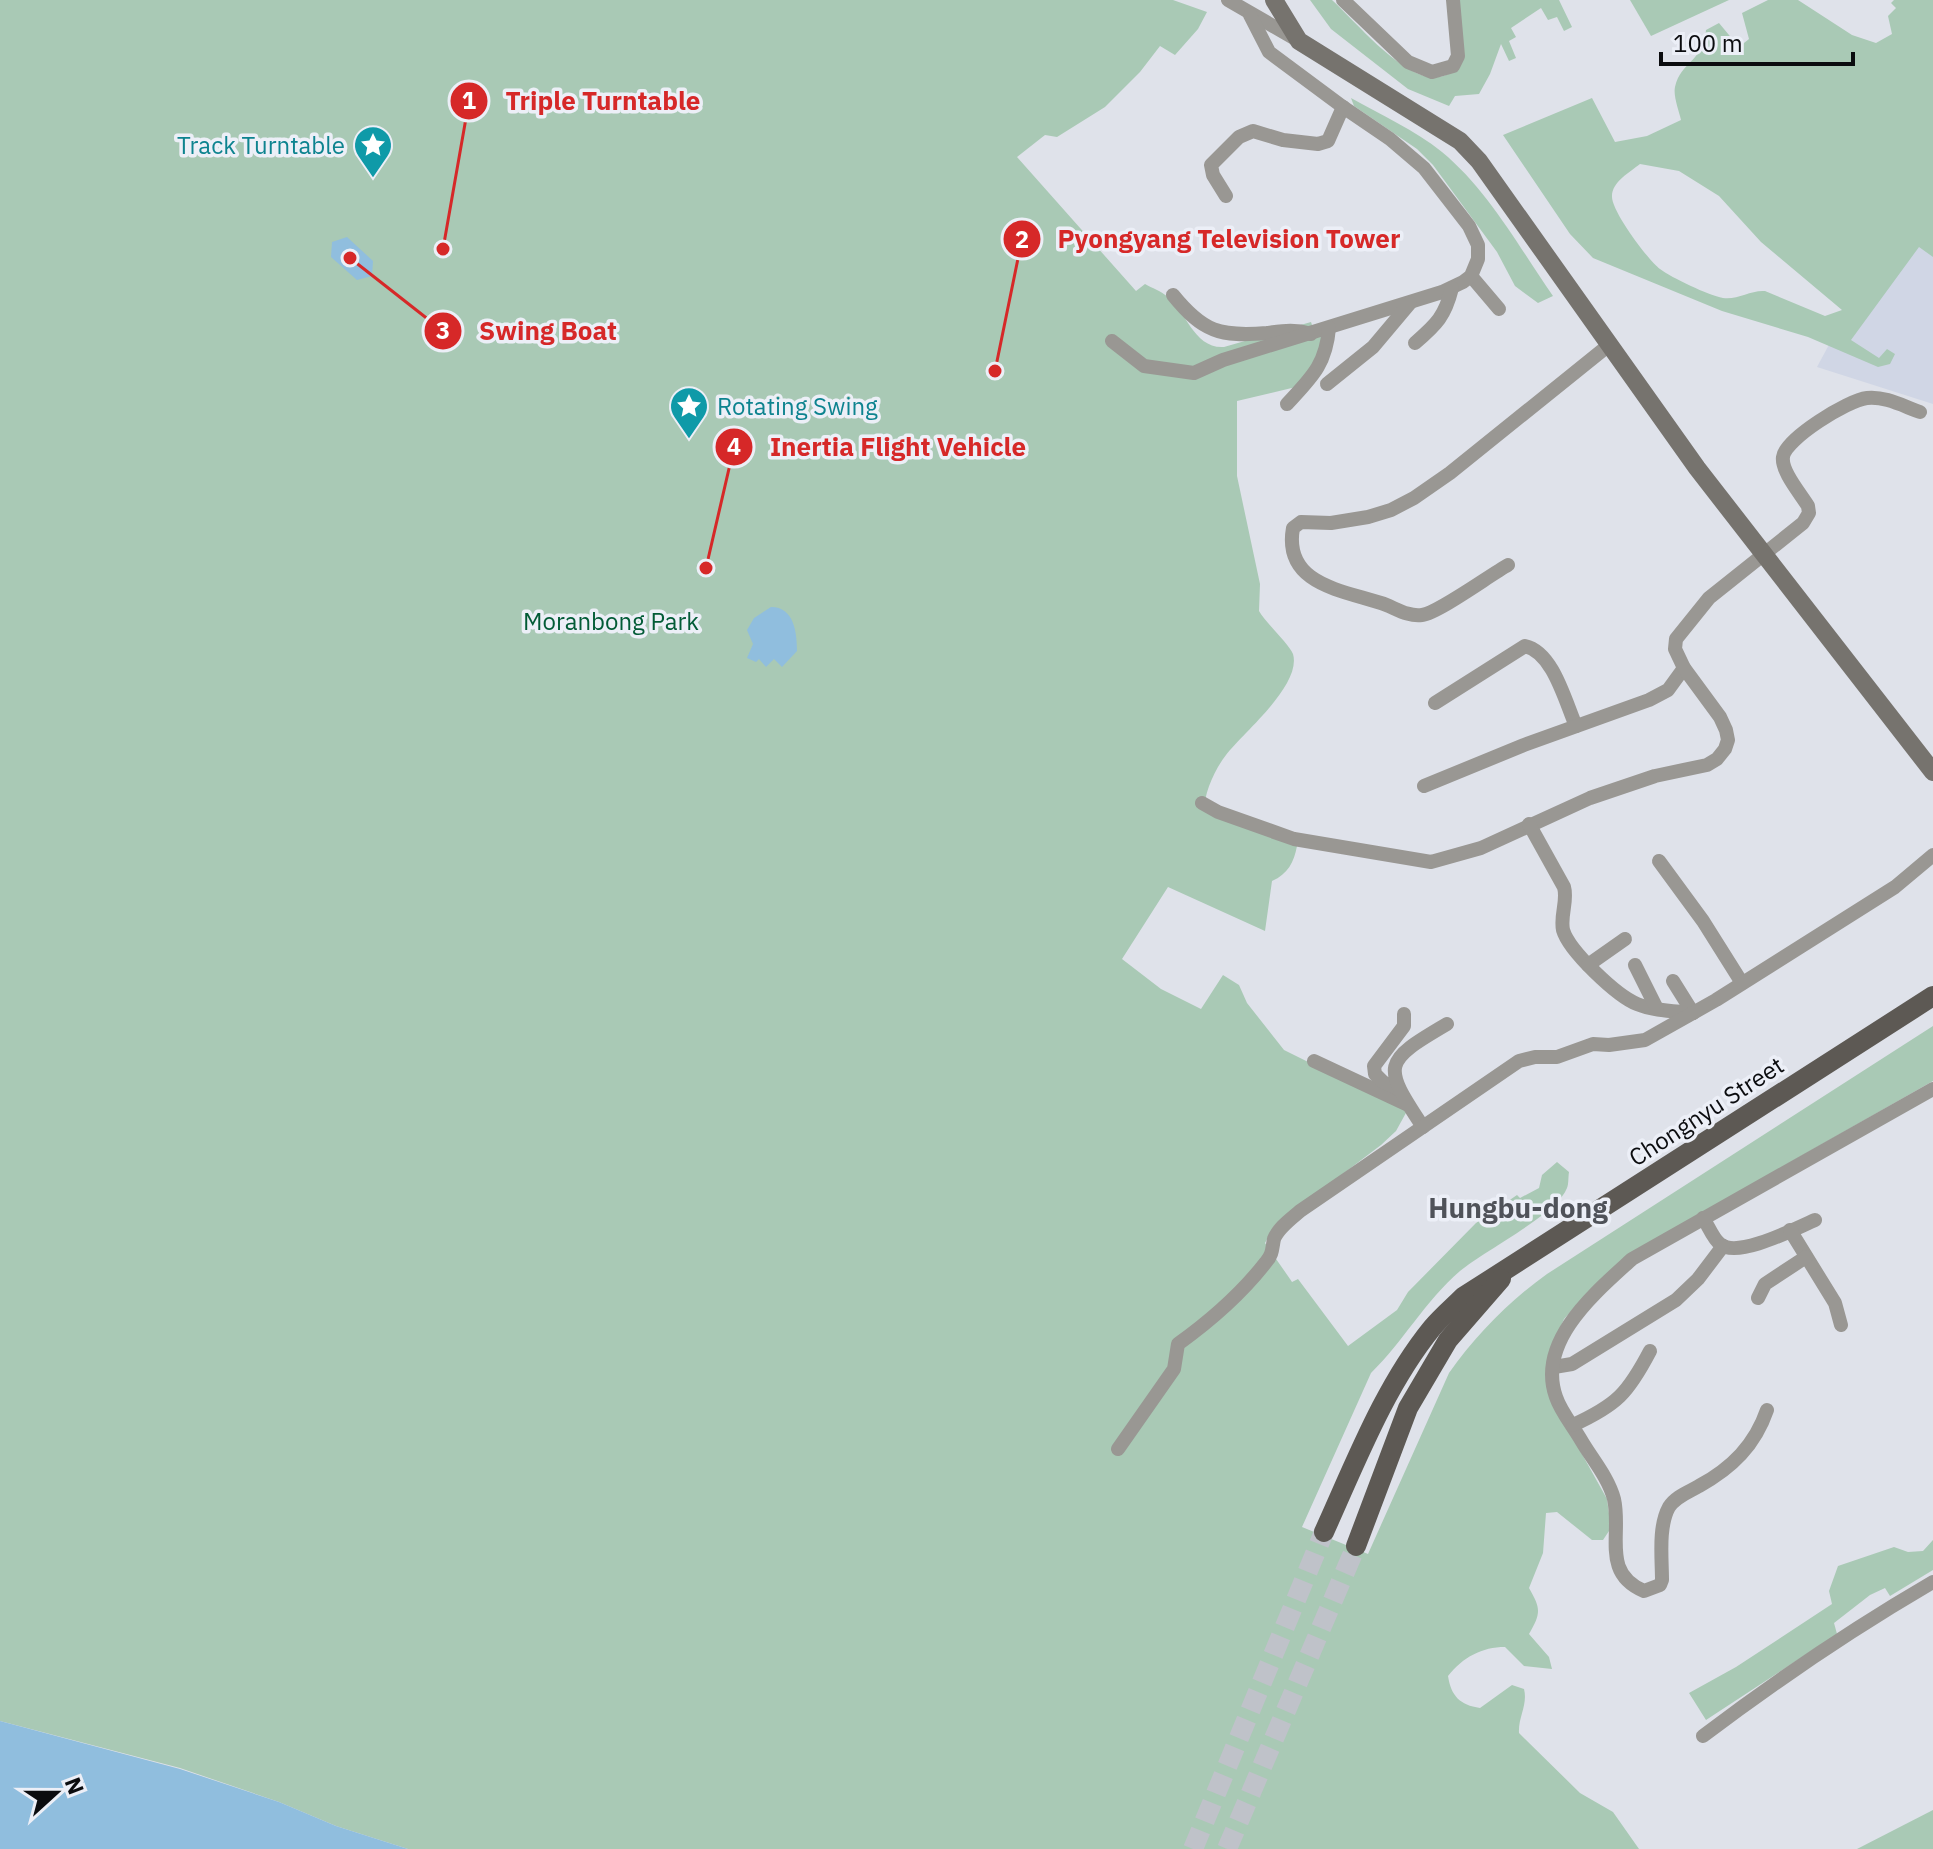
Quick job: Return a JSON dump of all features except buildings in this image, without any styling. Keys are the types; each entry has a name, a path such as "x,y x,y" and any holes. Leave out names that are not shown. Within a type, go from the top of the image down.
{"main road":[{"path":"1274,0 1299,41 1460,141 1491,175 1697,468 1933,772"},
{"name":"Chongnyu Street","path":"1324,1532 1387,1399 1432,1328 1463,1297 1933,996"},
{"name":"Chongnyu Street","path":"1356,1546 1408,1408 1421,1383 1448,1340 1508,1269"}],"street":[{"path":"1228,0 1299,41"},
{"path":"1343,0 1408,62 1432,72 1453,66 1458,56 1453,0"},
{"path":"1112,341 1144,366 1194,373 1223,360 1452,288 1471,276 1478,259 1478,245 1469,226 1424,168 1390,139 1269,52 1250,15"},
{"path":"1226,196 1213,175 1211,165 1239,137 1253,131 1283,140 1318,144 1328,141 1343,107"},
{"path":"1471,276 1499,309"},
{"path":"1415,343 1439,322 1448,306 1452,288"},
{"path":"1173,295 1187,312 1209,328 1230,336 1296,329 1311,334"},
{"path":"1327,384 1373,347 1410,302"},
{"path":"1287,404 1318,370 1327,347 1329,328"},
{"path":"1508,565 1433,612 1410,615 1322,584 1303,573 1294,558 1291,540 1293,528 1301,522 1331,523 1368,517 1414,498 1450,473 1609,345"},
{"path":"1202,803 1218,812 1294,839 1431,862 1481,848 1590,798 1655,776 1707,765 1717,759 1728,740 1726,730 1684,668 1675,649 1676,639 1709,598 1803,523 1809,513 1783,464 1783,454 1789,445 1838,408 1866,398 1884,399 1920,412"},
{"path":"1435,703 1525,646 1536,649 1546,657 1576,726"},
{"path":"1424,786 1668,690 1684,668"},
{"path":"1529,824 1564,887 1566,896 1562,915 1564,930 1572,947 1588,965 1636,1004 1693,1013"},
{"path":"1118,1449 1174,1369 1178,1344 1247,1285 1272,1253 1280,1229 1300,1211 1519,1061 1557,1057 1593,1044 1645,1040 1895,887 1933,855"},
{"path":"1659,861 1703,921 1742,983"},
{"path":"1588,965 1625,939"},
{"path":"1635,965 1657,1009"},
{"path":"1673,981 1693,1013"},
{"path":"1398,1089 1383,1082 1375,1074 1374,1066 1404,1026 1404,1014"},
{"path":"1423,1127 1398,1089 1393,1073 1400,1055 1447,1024"},
{"path":"1314,1061 1408,1105"},
{"path":"1767,1410 1760,1431 1749,1448 1720,1473 1670,1504 1663,1532 1660,1585 1644,1591 1625,1580 1616,1561 1613,1499 1599,1466 1557,1399 1552,1380 1565,1332 1601,1287 1632,1259 1933,1089"},
{"path":"1703,1218 1719,1244 1745,1248 1815,1220"},
{"path":"1790,1230 1835,1303 1841,1325"},
{"path":"1554,1367 1572,1364 1676,1300 1698,1279 1723,1246"},
{"path":"1758,1298 1765,1284 1806,1257"},
{"path":"1573,1425 1619,1399 1650,1351"},
{"path":"1703,1736 1752,1699 1896,1603 1933,1582"}],"shaded area":[{"path":"1919,243 1933,248 1933,404 1817,367 1831,341"}],"green space":[{"name":"Moranbong Park","path":"0,0 1173,0 1207,12 1198,29 1175,55 1160,46 1140,72 1105,107 1057,137 1045,135 1017,157 1136,291 1145,284 1165,295 1205,342 1224,347 1311,322 1316,337 1320,336 1326,343 1300,386 1237,401 1237,476 1260,584 1259,611 1291,650 1293,666 1280,694 1222,761 1204,804 1204,811 1297,846 1294,857 1286,871 1272,881 1265,931 1168,887 1122,959 1161,989 1201,1009 1223,975 1239,985 1247,1003 1284,1050 1407,1111 1396,1131 1381,1145 1274,1226 1265,1243 1292,1282 1298,1279 1348,1346 1397,1310 1408,1292 1476,1223 1517,1195 1520,1198 1539,1188 1542,1175 1557,1162 1569,1172 1567,1188 1559,1200 1534,1221 1460,1271 1371,1373 1302,1527 1368,1554 1449,1373 1470,1345 1506,1307 1547,1274 1933,1026 1933,1081 1631,1253 1592,1288 1564,1319 1558,1333 1553,1402 1607,1499 1611,1528 1603,1540 1592,1540 1557,1512 1546,1513 1543,1553 1529,1588 1538,1611 1529,1634 1549,1657 1552,1669 1524,1666 1505,1647 1497,1647 1474,1654 1448,1676 1451,1689 1458,1698 1467,1705 1480,1708 1512,1685 1524,1689 1519,1733 1580,1793 1613,1812 1639,1849 408,1849 336,1826 279,1802 180,1768 0,1721"},
{"path":"1310,0 1332,0 1403,66 1433,77 1444,76 1458,69 1456,0 1559,0 1572,27 1564,31 1557,17 1548,20 1541,8 1511,28 1516,37 1509,41 1516,58 1509,61 1501,44 1479,94 1455,96 1449,106 1408,89 1331,29"},
{"path":"1630,0 1729,0 1651,36"},
{"path":"1768,0 1798,0 1852,35 1876,43 1892,34 1888,16 1896,8 1891,3 1894,0 1933,0 1933,257 1919,247 1851,340 1879,358 1887,349 1895,354 1890,364 1878,367 1808,337 1722,311 1593,258 1570,234 1503,135 1592,98 1615,142 1647,136 1681,120 1675,95 1678,78 1697,55 1706,30 1719,23 1739,47 1749,39 1742,13","holes":["1640,164 1679,171 1719,196 1761,242 1842,310 1825,316 1765,291 1723,298 1690,286 1654,264 1617,212 1613,191 1622,178"]},
{"path":"1351,98 1421,137 1459,167 1502,220 1553,296 1538,303 1515,286 1497,252 1433,165 1417,149 1354,106"},
{"path":"1933,1540 1933,1570 1890,1596 1885,1588 1870,1595 1834,1623 1837,1634 1706,1720 1689,1693 1736,1667 1832,1604 1829,1591 1838,1566 1894,1547 1908,1552 1923,1551"},
{"path":"1933,1810 1933,1849 1857,1849"}],"water":[{"path":"347,237 373,261 372,276 357,280 331,257 332,242"},
{"path":"771,607 785,611 795,629 797,651 782,667 774,659 766,667 759,659 756,662 747,658 753,644 747,630 754,618"},
{"path":"0,1721 180,1769 408,1849 0,1849"}],"tunnel":[{"path":"1193,1849 1324,1532"},
{"path":"1227,1849 1356,1546"}],"place":[{"name":"Track Turntable","path":"373,179"},
{"name":"Triple Turntable","path":"443,249"},
{"name":"Swing Boat","path":"350,258"},
{"name":"Pyongyang Television Tower","path":"995,371"},
{"name":"Rotating Swing","path":"689,440"},
{"name":"Inertia Flight Vehicle","path":"706,568"}],"district":[{"name":"Hungbu-dong","path":"1518,1207"}]}
